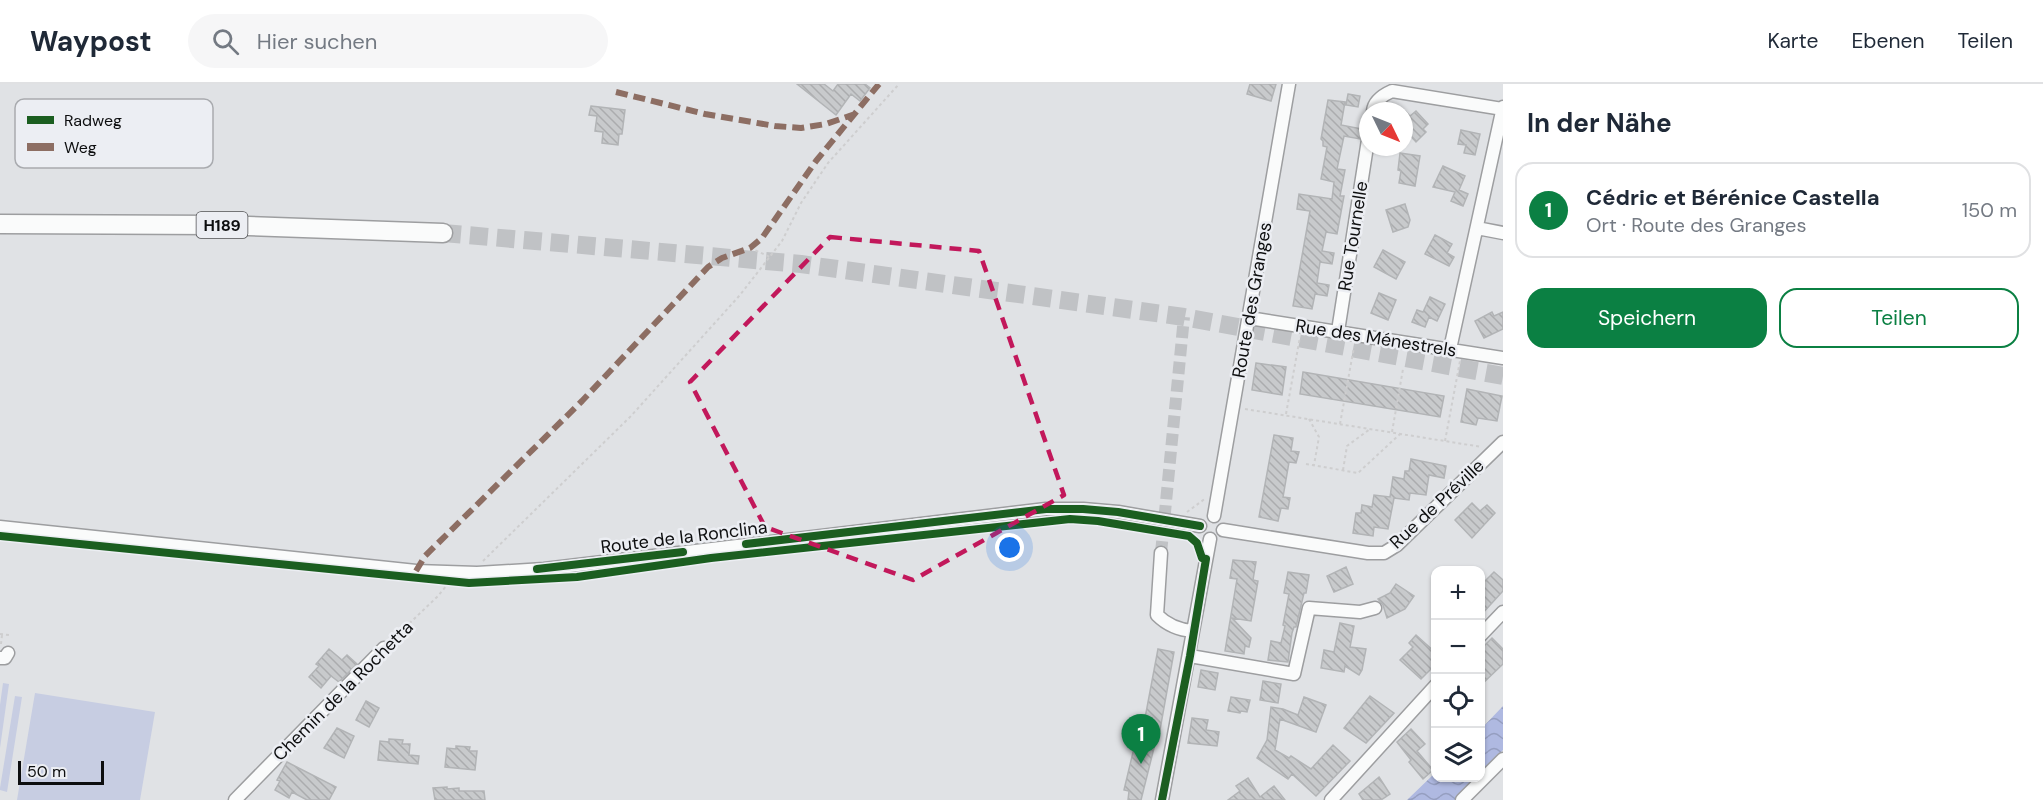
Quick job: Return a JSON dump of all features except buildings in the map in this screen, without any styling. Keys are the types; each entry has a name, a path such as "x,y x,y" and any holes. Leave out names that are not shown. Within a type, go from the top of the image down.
{"highway":[{"name":"H189","path":"0,224 218,225 443,233"}],"street":[{"name":"Route des Granges","path":"1214,516 1289,84"},
{"path":"1377,102 1382,96 1392,91 1503,108 1450,349"},
{"name":"Rue Tournelle","path":"1338,331 1365,156"},
{"path":"1477,228 1503,233"},
{"name":"Rue des Ménestrels","path":"1250,318 1503,358"},
{"name":"Rue de Préville","path":"1223,530 1368,554 1384,553 1396,546 1503,442"},
{"name":"Route de la Ronclina","path":"0,527 416,571 477,573 544,569 1046,509 1118,512 1200,526"},
{"path":"1214,516 1221,521 1223,530 1217,538 1210,539 1202,535 1200,526 1204,518 1214,516"},
{"path":"1162,800 1210,539"},
{"path":"1161,553 1157,615 1165,623 1178,629 1193,631"},
{"path":"1190,656 1294,674 1309,608 1360,612 1375,608"},
{"path":"1485,631 1503,612"},
{"name":"Chemin de la Rochetta","path":"235,800 384,648"},
{"path":"1331,800 1431,690"},
{"path":"1464,799 1503,759"}],"path":[{"path":"477,573 477,566 631,416 740,295 782,241 801,203 828,163 899,84"},
{"path":"750,248 770,257"},
{"path":"1286,415 1301,331"},
{"path":"1340,424 1355,340"},
{"path":"1445,441 1460,357"},
{"path":"1392,432 1403,369"},
{"path":"1239,408 1489,448"},
{"path":"1309,419 1319,437 1314,465"},
{"path":"1343,470 1347,446 1370,429"},
{"path":"1306,464 1358,473 1400,434"},
{"path":"1181,523 1182,515 1208,497 1217,498"},
{"path":"438,580 459,582"},
{"path":"0,634 9,635"}],"highlighted area":[{"path":"830,237 979,251 1064,495 913,580 765,527 690,382"}],"shaded area":[{"path":"3,683 9,684 0,748 0,705"},
{"path":"35,693 155,712 140,800 17,800"},
{"path":"15,696 22,697 7,792 0,788"}],"water":[{"path":"1503,706 1503,750 1485,769 1485,728 1485,725"},
{"path":"1431,777 1431,782 1473,782 1455,800 1407,800"}],"tunnel":[{"path":"443,233 801,264 1184,317 1503,376"},
{"path":"1161,553 1184,317"}],"marked path":[{"path":"416,571 425,556 582,401 708,267 722,258 750,248 762,238 816,161 879,84"},
{"path":"616,92 705,114 775,126 801,128 826,124 855,114"}],"cycle path":[{"path":"746,544 1046,509 1118,512 1200,526"},
{"path":"0,536 469,583 577,577 711,558 1070,519 1098,521 1189,536 1197,543 1202,558 1206,559 1162,800"},
{"path":"537,569 683,552"}],"place":[{"name":"Cédric et Bérénice Castella","path":"1141,764"}]}
